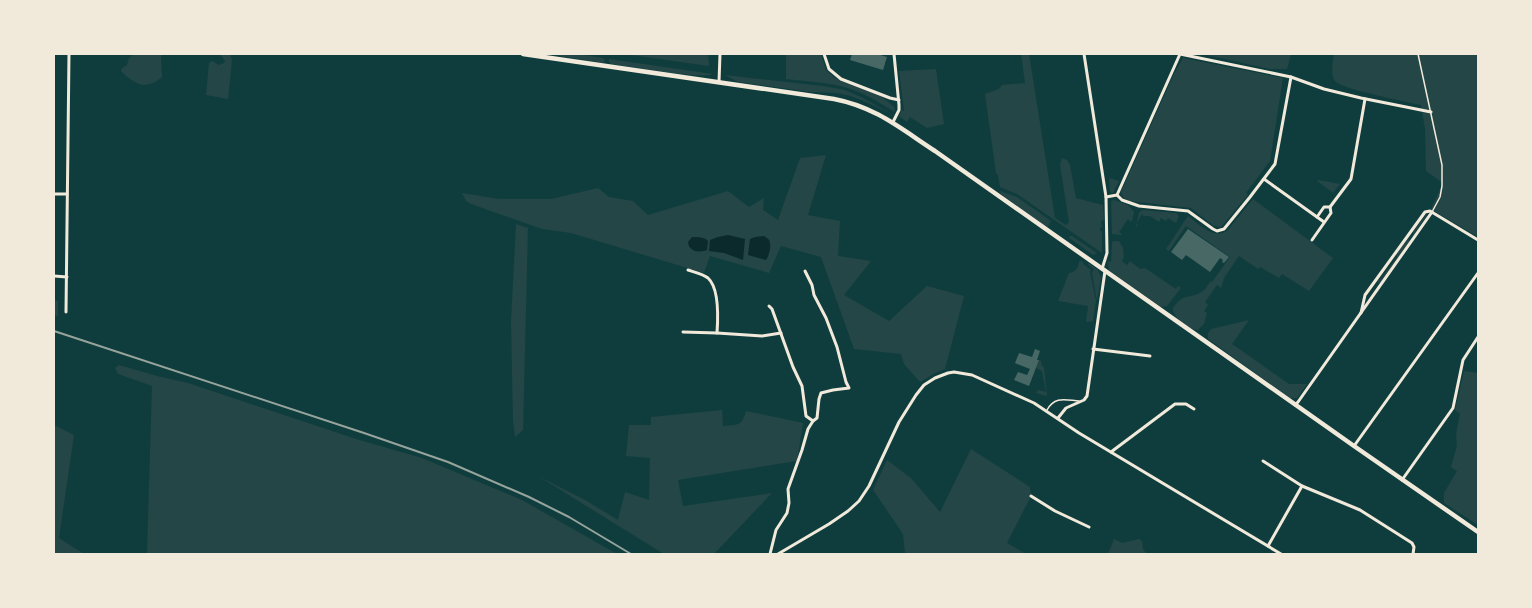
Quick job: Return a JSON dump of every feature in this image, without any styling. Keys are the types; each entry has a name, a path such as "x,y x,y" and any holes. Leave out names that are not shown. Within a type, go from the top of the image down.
{"main road":[{"path":"523,54 844,101 865,107 893,122 1478,532"}],"street":[{"path":"66,312 69,54"},
{"path":"719,82 720,54"},
{"path":"824,54 829,69 841,79 899,100"},
{"path":"893,122 899,110 894,54"},
{"path":"1058,418 1066,408 1081,402 1086,396 1094,349 1103,270 1107,253 1106,197 1084,54"},
{"path":"1116,195 1180,54 1291,77 1324,89 1431,112"},
{"path":"1106,197 1116,195 1125,202 1138,206 1188,211 1213,230 1217,231 1226,227 1275,164 1291,77"},
{"path":"1312,240 1331,213 1330,207 1351,179 1365,99"},
{"path":"1264,179 1324,222"},
{"path":"54,194 67,194"},
{"path":"1317,217 1324,207 1330,207"},
{"path":"1361,314 1364,298 1425,212 1432,212 1478,240"},
{"path":"1295,405 1380,288 1432,212"},
{"path":"1408,235 1414,239"},
{"path":"688,270 703,275 710,281 717,304 717,333"},
{"path":"770,554 776,530 787,513 789,503 788,489 808,429 817,418 819,399 822,393 849,388 837,347 805,271"},
{"path":"1354,446 1478,273"},
{"path":"54,276 67,277"},
{"path":"1374,283 1380,288"},
{"path":"769,306 772,309 802,386 806,416 813,421"},
{"path":"683,332 762,336 781,333"},
{"path":"1402,480 1453,408 1463,360 1478,337"},
{"path":"1094,349 1150,356"},
{"path":"778,554 829,524 848,511 859,501 869,486 889,440 905,411 916,395 924,385 935,378 954,372 972,375 1021,396 1047,410 1112,452 1281,554"},
{"path":"1112,452 1175,404 1186,404 1194,409"},
{"path":"1263,461 1302,486 1360,510 1412,543 1414,548 1413,554"},
{"path":"1268,546 1302,486"},
{"path":"1031,496 1055,511 1088,527"}],"lane":[{"path":"1418,54 1442,165 1442,186 1440,197 1432,212"},
{"path":"1047,410 1052,402 1057,400 1081,402"}],"shaded area":[{"path":"134,54 161,54 162,77 151,84 145,85 135,82 126,76 121,71 122,68 127,65 129,58"},
{"path":"220,54 230,54 232,60 228,99 206,95 209,63 212,61 219,65 224,63 225,61"},
{"path":"558,54 578,54 603,58 605,60 603,63 560,56"},
{"path":"625,54 708,54 709,66"},
{"path":"786,54 821,54 826,70 835,78 881,96 894,107 895,112 868,96 841,86 786,79"},
{"path":"1021,54 1029,54 1055,218 1066,225 1069,222 1060,165 1062,158 1067,160 1070,165 1076,198 1103,205 1104,220 1101,221 1102,227 1100,228 1100,231 1102,231 1102,253 1017,194 1000,187 998,175 996,173 985,94 999,89 1002,85 1025,83"},
{"path":"1202,54 1291,54 1287,69 1270,69"},
{"path":"1334,54 1478,54 1478,237 1431,209 1443,183 1426,171 1425,129 1421,105 1349,88 1340,84 1333,78 1332,68"},
{"path":"1183,58 1283,78 1270,161 1246,193 1248,195 1221,227 1214,226 1191,208 1129,201 1123,197 1121,192 1174,74"},
{"path":"609,59 713,74 695,75 664,72 611,64"},
{"path":"936,69 944,124 927,128 910,117 907,122 899,116 902,110 904,111 899,71"},
{"path":"725,75 823,86 845,90 892,114 851,96 738,82"},
{"path":"826,155 808,215 840,221 838,256 871,261 844,295 889,321 927,286 964,296 945,369 920,382 904,364 901,354 854,349 821,257 781,246 769,273 710,256 704,273 571,233 542,229 471,204 466,201 462,193 499,199 551,199 598,188 609,197 633,201 648,215 728,191 749,207 764,198 763,210 778,220 800,158"},
{"path":"1109,178 1119,181 1113,193 1110,192"},
{"path":"1317,181 1340,184 1333,193"},
{"path":"1000,191 1017,197 1051,221 1048,227 1043,225 1001,194"},
{"path":"1253,199 1333,258 1309,291 1282,274 1279,278 1260,267 1258,269 1239,256 1224,278 1221,288 1217,285 1205,302 1208,305 1204,311 1207,313 1204,324 1198,330 1191,328 1182,323 1175,316 1173,308 1181,299 1199,294 1204,290 1211,281 1212,282 1230,257 1186,226 1169,251 1166,249 1188,216 1206,230 1217,234 1222,233 1227,231"},
{"path":"1114,200 1128,205 1134,212 1132,221 1131,222 1128,219 1119,232 1122,234 1121,235 1112,234 1111,201"},
{"path":"1142,210 1176,213 1179,216 1176,223 1168,218 1166,221 1161,218 1159,222 1150,216 1144,216 1142,214 1137,223 1139,213"},
{"path":"1426,215 1427,216 1413,235 1413,232"},
{"path":"516,224 528,228 523,430 515,437 513,421 511,322"},
{"path":"728,235 745,239 743,260 724,253 709,251 710,240"},
{"path":"764,236 769,239 770,242 769,253 766,260 748,255 750,239"},
{"path":"1070,236 1097,253 1093,255 1069,238"},
{"path":"692,237 707,240 707,250 692,250 688,242"},
{"path":"1408,239 1410,241 1381,283 1379,283 1377,281 1381,279 1397,257 1396,254"},
{"path":"1119,241 1123,248 1124,257 1122,261 1127,265 1130,261 1140,269 1145,268 1176,289 1178,286 1180,287 1167,306 1160,307 1109,270 1108,261 1111,262 1112,242"},
{"path":"1079,261 1084,262 1083,264 1091,270 1090,272 1096,301 1093,321 1086,322 1088,306 1058,301 1069,273 1074,272 1077,269"},
{"path":"1088,263 1098,270 1101,278 1097,301 1092,273 1094,269 1088,265"},
{"path":"54,300 58,301 58,316 54,315"},
{"path":"1249,320 1232,344 1289,384 1307,384 1297,398 1290,398 1208,339 1208,333 1211,329"},
{"path":"1039,360 1044,367 1047,396 1036,393 1038,390 1046,392 1042,371 1036,368"},
{"path":"119,365 188,383 356,439 422,458 522,500 617,554 147,554 152,386 118,374 115,368"},
{"path":"1464,371 1478,373 1478,525 1444,503 1444,493 1457,471 1451,467 1457,446 1456,434 1460,414 1455,410"},
{"path":"722,410 723,426 739,424 743,420 746,411 803,423 797,461 678,480 683,506 772,493 714,554 664,554 538,476 585,500 618,520 625,492 649,500 650,458 626,456 629,425 651,425 651,417"},
{"path":"54,425 74,435 59,538 84,554 54,554"},
{"path":"971,449 1030,487 1031,496 1007,543 1026,554 905,554 903,534 873,490 887,460 911,478 940,512"},
{"path":"1114,539 1122,543 1139,539 1142,541 1144,551 1149,554 1108,554"}],"building":[{"path":"852,54 877,54 887,57 883,70 850,60"},
{"path":"1188,229 1229,257 1224,263 1220,258 1210,272 1186,255 1182,260 1171,252"},
{"path":"1035,349 1040,351 1037,360 1039,360 1029,386 1014,380 1018,372 1027,375 1030,369 1015,363 1019,353 1032,357"}],"railway":[{"path":"54,331 448,462 529,497 569,517 631,554"}]}
